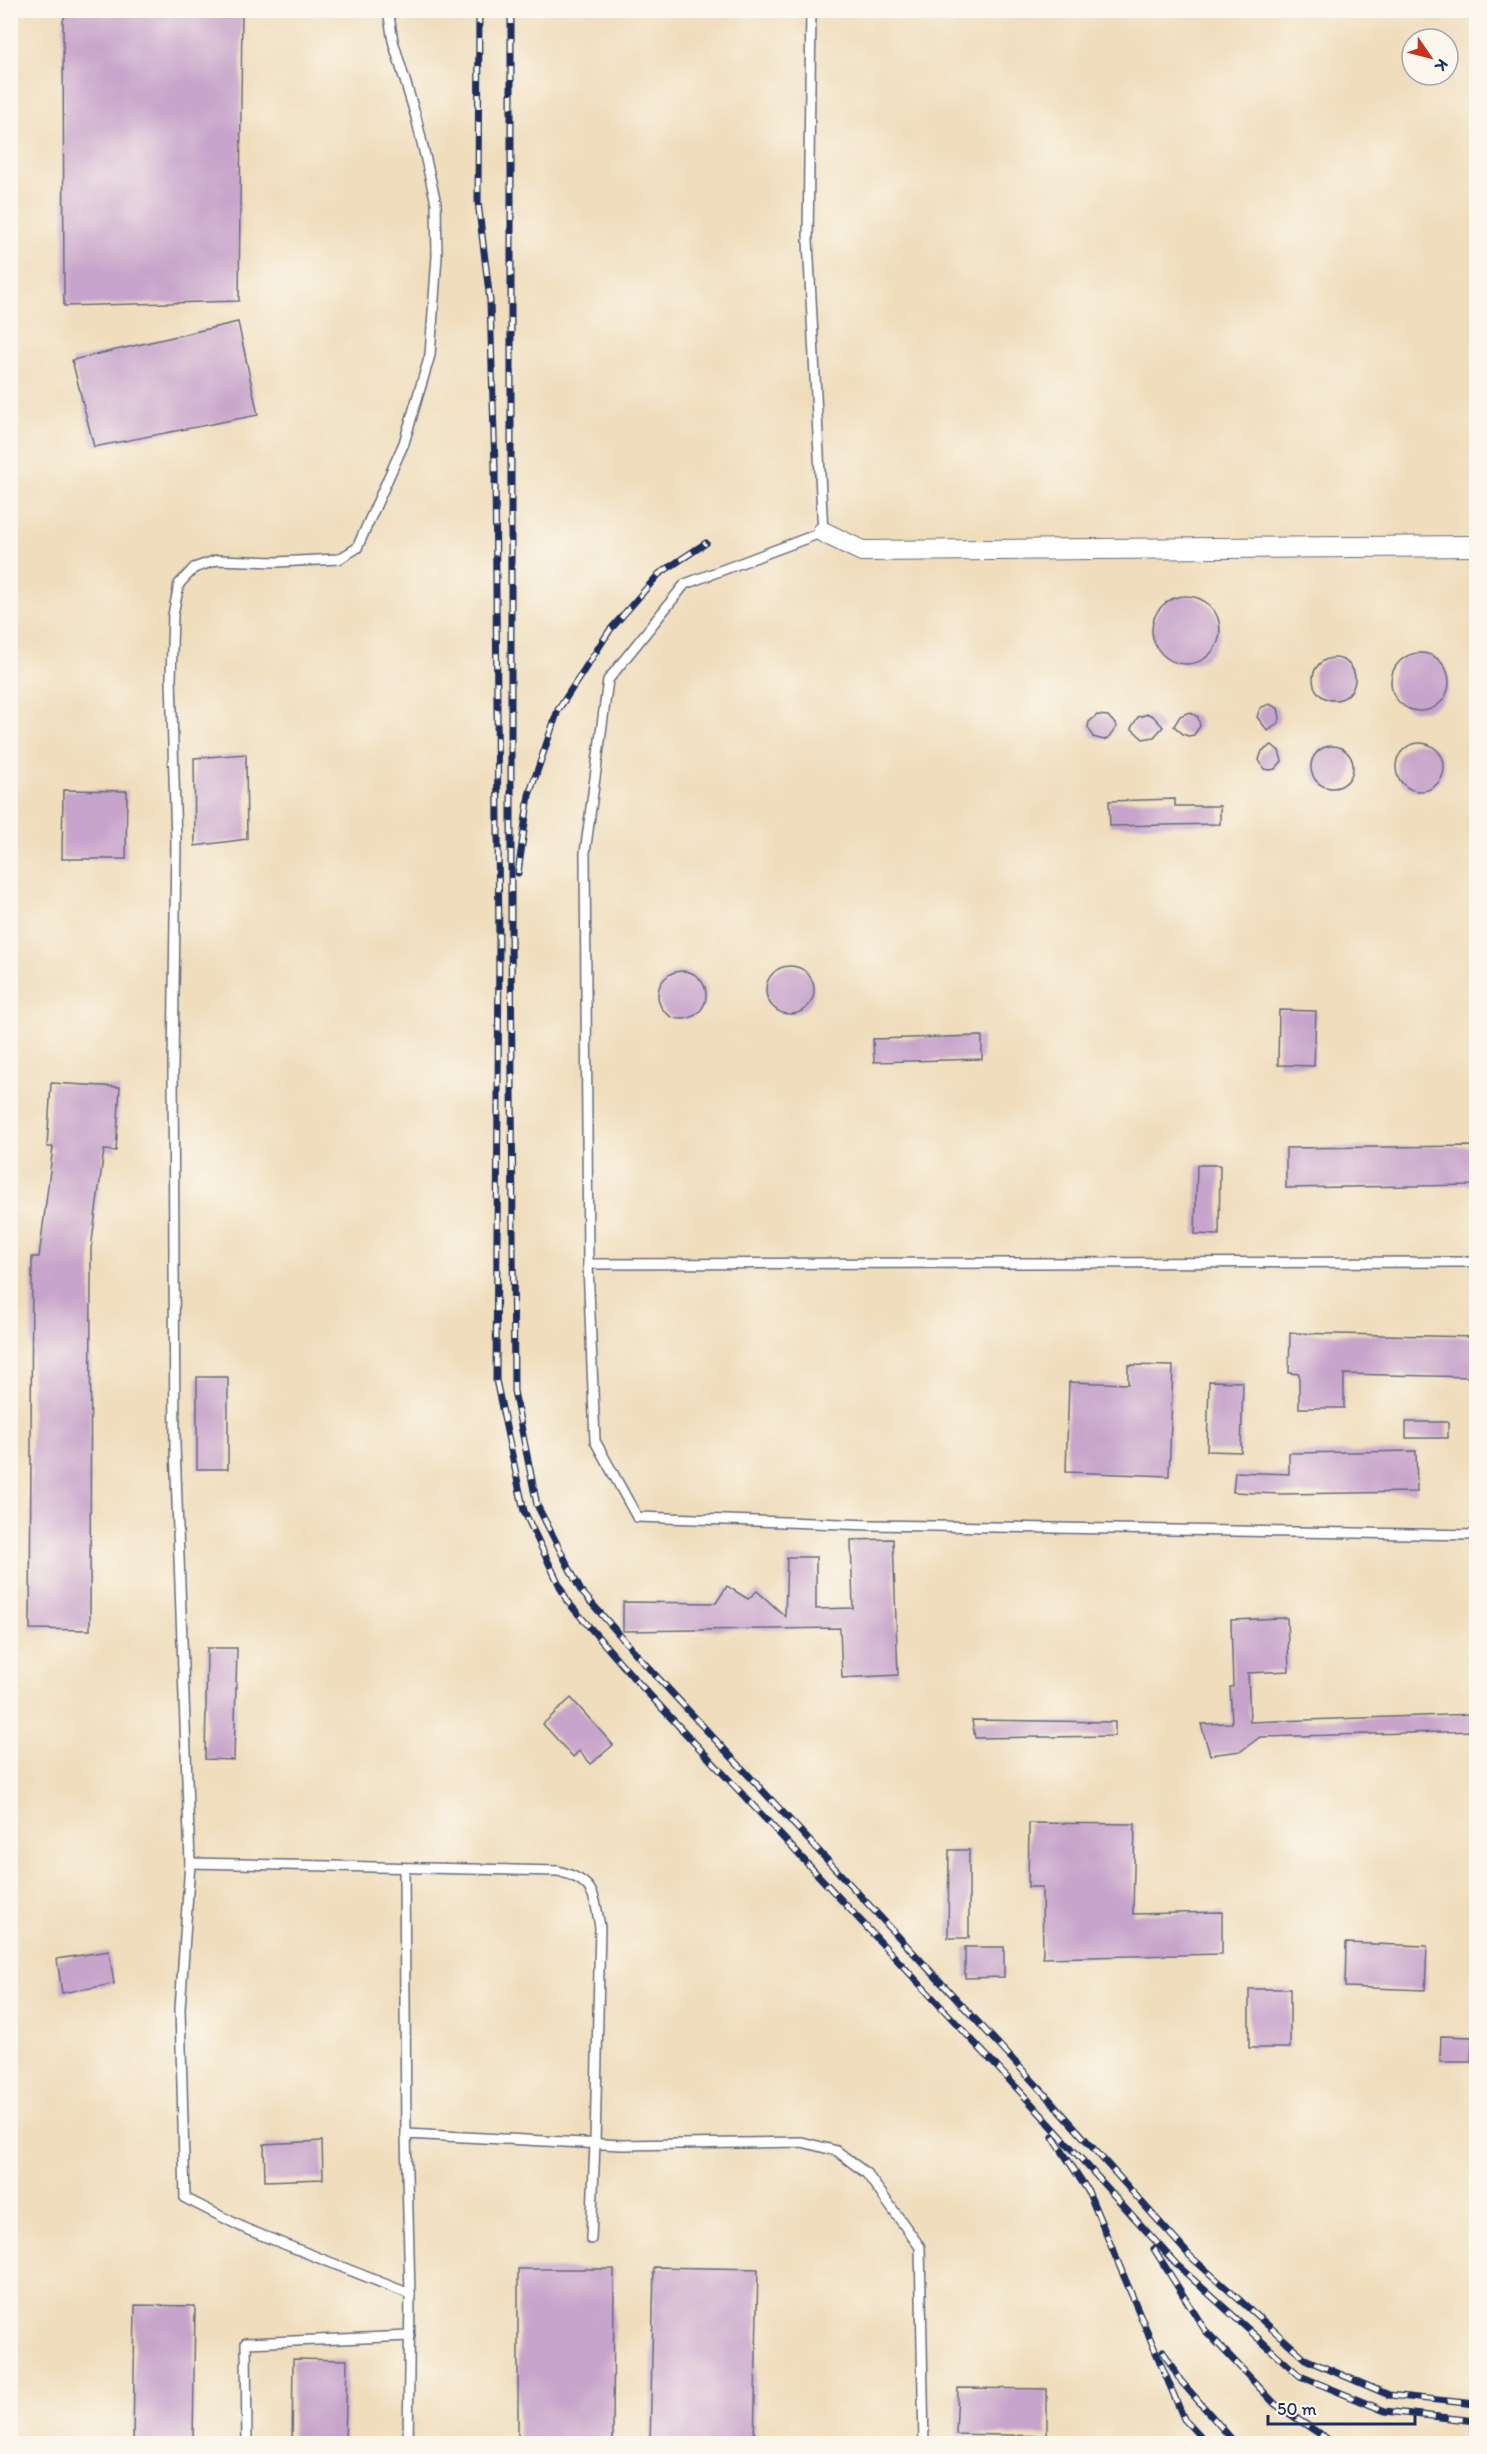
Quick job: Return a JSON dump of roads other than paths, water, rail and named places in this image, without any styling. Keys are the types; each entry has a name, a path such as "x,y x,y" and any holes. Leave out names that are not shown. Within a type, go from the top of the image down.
{"street":[{"path":"823,532 862,551 1476,546"}],"lane":[{"path":"388,10 393,41 416,117 436,203 437,256 430,355 404,442 357,548 339,559 276,562 217,560 194,568 180,584 173,615 171,680 176,842 173,1066 175,1446 190,1863 180,2009 185,2198 246,2229 410,2294"},
{"path":"811,10 808,240 823,532 685,584 608,680 585,853 588,1264 595,1441 637,1517 871,1525 1476,1535"},
{"path":"588,1264 1476,1262"},
{"path":"190,1863 558,1871 576,1876 594,1892 600,1927 591,2239"},
{"path":"404,1869 405,2134 410,2294 408,2444"},
{"path":"405,2134 595,2143 802,2142 837,2151 867,2174 920,2247 924,2444"},
{"path":"247,2444 246,2343 410,2336"}],"railway":[{"path":"479,10 478,202 490,301 495,468 499,947 496,1380 524,1511 567,1601 632,1676 1028,2100 1177,2265 1300,2376 1385,2411 1476,2421"},
{"path":"511,10 511,924 514,1391 537,1505 581,1591 645,1664 1041,2090 1190,2256 1307,2360 1389,2395 1476,2404"},
{"path":"518,873 529,795 558,710 610,630 659,574 706,543"},
{"path":"1053,2137 1088,2191 1184,2419 1207,2444"},
{"path":"1154,2249 1205,2330 1275,2404 1335,2444"},
{"path":"1163,2351 1180,2380 1236,2444"}]}
